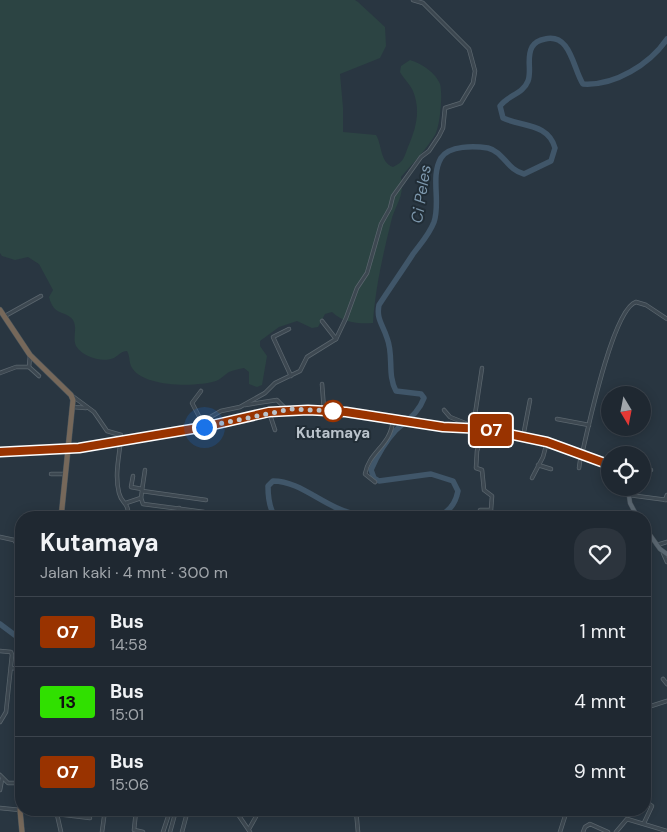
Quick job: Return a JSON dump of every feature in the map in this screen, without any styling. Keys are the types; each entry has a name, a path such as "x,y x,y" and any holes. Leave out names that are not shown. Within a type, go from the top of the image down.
{"highway":[{"path":"0,310 30,355 70,395 73,407 62,511"},
{"path":"21,816 22,832"}],"main road":[{"path":"0,452 69,450 188,429 269,412 324,410 417,423 484,429 547,442 601,462"},
{"path":"628,496 634,511"},
{"path":"651,536 665,554"}],"street":[{"path":"240,407 265,393 275,383 300,371 307,357 336,339 357,288 365,279 370,267 381,224 390,208 393,196 421,157 429,151 440,136 443,128 445,108 462,102 474,76 474,66 467,45 457,38 423,3 413,0"},
{"path":"4,316 41,296"},
{"path":"579,468 581,454 590,425 594,397 617,329 632,304 638,302 667,319"},
{"path":"322,321 336,339"},
{"path":"289,329 273,337 291,376"},
{"path":"29,367 30,355"},
{"path":"0,373 16,367 29,367 39,376"},
{"path":"473,428 482,368"},
{"path":"322,384 324,410"},
{"path":"200,391 192,403 202,422"},
{"path":"70,395 98,417 104,428 121,435 116,473 119,495 129,506 129,511"},
{"path":"188,429 225,409 277,400 287,410"},
{"path":"523,437 530,400"},
{"path":"73,407 89,409"},
{"path":"444,410 450,417 465,423 468,428"},
{"path":"269,412 275,430"},
{"path":"557,419 590,425"},
{"path":"375,482 364,474 366,465 392,432 393,420"},
{"path":"480,511 491,510 492,496 484,490 482,470 476,468 477,451 484,429"},
{"path":"499,432 504,445"},
{"path":"532,478 547,442"},
{"path":"538,465 551,469"},
{"path":"145,470 141,498 143,504 198,511"},
{"path":"51,474 66,474"},
{"path":"132,476 131,487 206,500"},
{"path":"636,496 666,500 667,495"},
{"path":"126,503 141,498"},
{"path":"0,537 15,541"},
{"path":"657,545 667,542"},
{"path":"665,554 667,562"},
{"path":"0,651 12,653 6,712 0,722"},
{"path":"11,668 15,668"},
{"path":"663,679 667,684"},
{"path":"651,706 667,701"},
{"path":"1,777 8,783 15,783"},
{"path":"0,790 1,777"},
{"path":"0,808 15,810"},
{"path":"57,816 60,832"},
{"path":"79,816 90,818"},
{"path":"102,832 104,816"},
{"path":"135,816 134,832 143,832"},
{"path":"163,832 169,816"},
{"path":"170,832 174,816"},
{"path":"240,816 249,831"},
{"path":"249,831 256,816"},
{"path":"357,816 358,832"},
{"path":"560,832 565,816"},
{"path":"644,823 647,816"},
{"path":"182,832 186,817"},
{"path":"616,832 626,819 667,831"},
{"path":"583,832 585,826 590,824 608,832"}],"green space":[{"path":"0,0 355,0 358,2 385,27 386,46 380,58 340,74 343,132 376,135 383,157 393,167 402,161 417,119 417,106 412,88 400,72 401,66 410,60 428,69 440,84 441,95 440,118 437,131 401,177 402,190 382,259 373,323 351,322 336,316 332,312 325,314 318,327 312,328 297,321 279,327 260,341 260,346 267,356 262,385 257,387 249,384 249,372 244,368 231,371 218,380 207,383 170,384 157,382 137,373 131,366 127,351 114,358 104,360 88,356 79,350 75,343 73,320 54,308 49,297 53,290 39,264 28,257 15,260 2,256 0,253"}],"waterway":[{"name":"Ci Peles","path":"447,511 455,501 458,491 453,481 431,474 379,481 374,478 371,470 388,439 416,412 424,398 421,394 396,391 393,385 389,345 378,310 379,305 434,222 436,214 436,173 441,158 456,149 470,147 488,148 498,153 513,169 524,174 551,161 555,148 547,134 534,127 503,118 500,106 526,85 529,77 530,51 537,42 545,39 560,41 570,54 583,84 595,84 631,72 651,57 667,39"},
{"name":"Ci Peles","path":"272,511 270,507 268,486 273,481 298,487 344,511"},
{"name":"Ci Peles","path":"0,624 15,635"}],"bus line":[{"name":"07","path":"0,452 50,451 79,448 170,431 204,427 269,412 291,409 346,412 423,425 484,429 547,442 601,461"}],"place":[{"name":"Kutamaya","path":"333,411"}],"route":[{"path":"204,427 269,412 291,409 333,411"}]}
